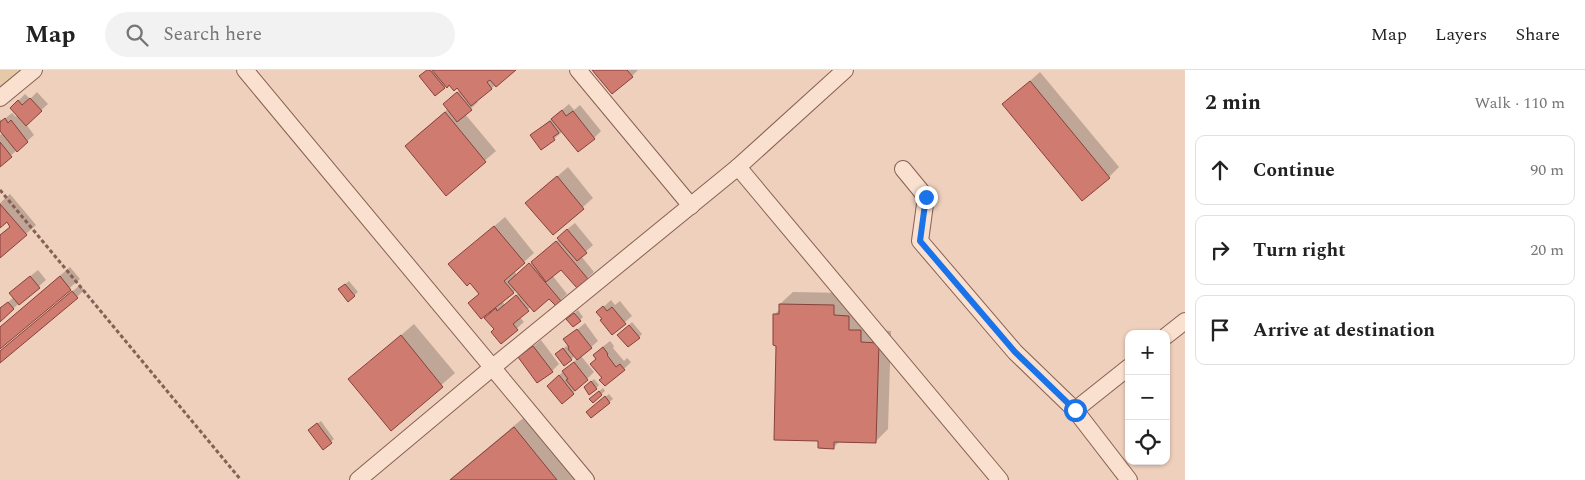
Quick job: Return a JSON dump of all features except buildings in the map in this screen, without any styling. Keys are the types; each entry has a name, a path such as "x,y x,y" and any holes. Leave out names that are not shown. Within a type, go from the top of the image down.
{"street":[{"path":"0,98 34,70"},
{"path":"245,70 586,480"},
{"path":"578,70 690,206"},
{"path":"358,480 738,167 845,70"},
{"path":"738,167 1000,480"},
{"path":"903,169 926,197 920,241 1015,352 1075,410 1128,480"},
{"path":"1170,333 1185,321"},
{"path":"1075,410 1125,370"}],"path":[{"path":"0,190 241,480"}],"shaded area":[{"path":"0,70 21,70 0,88"}],"route":[{"path":"926,197 920,241 1015,352 1075,410"}]}
